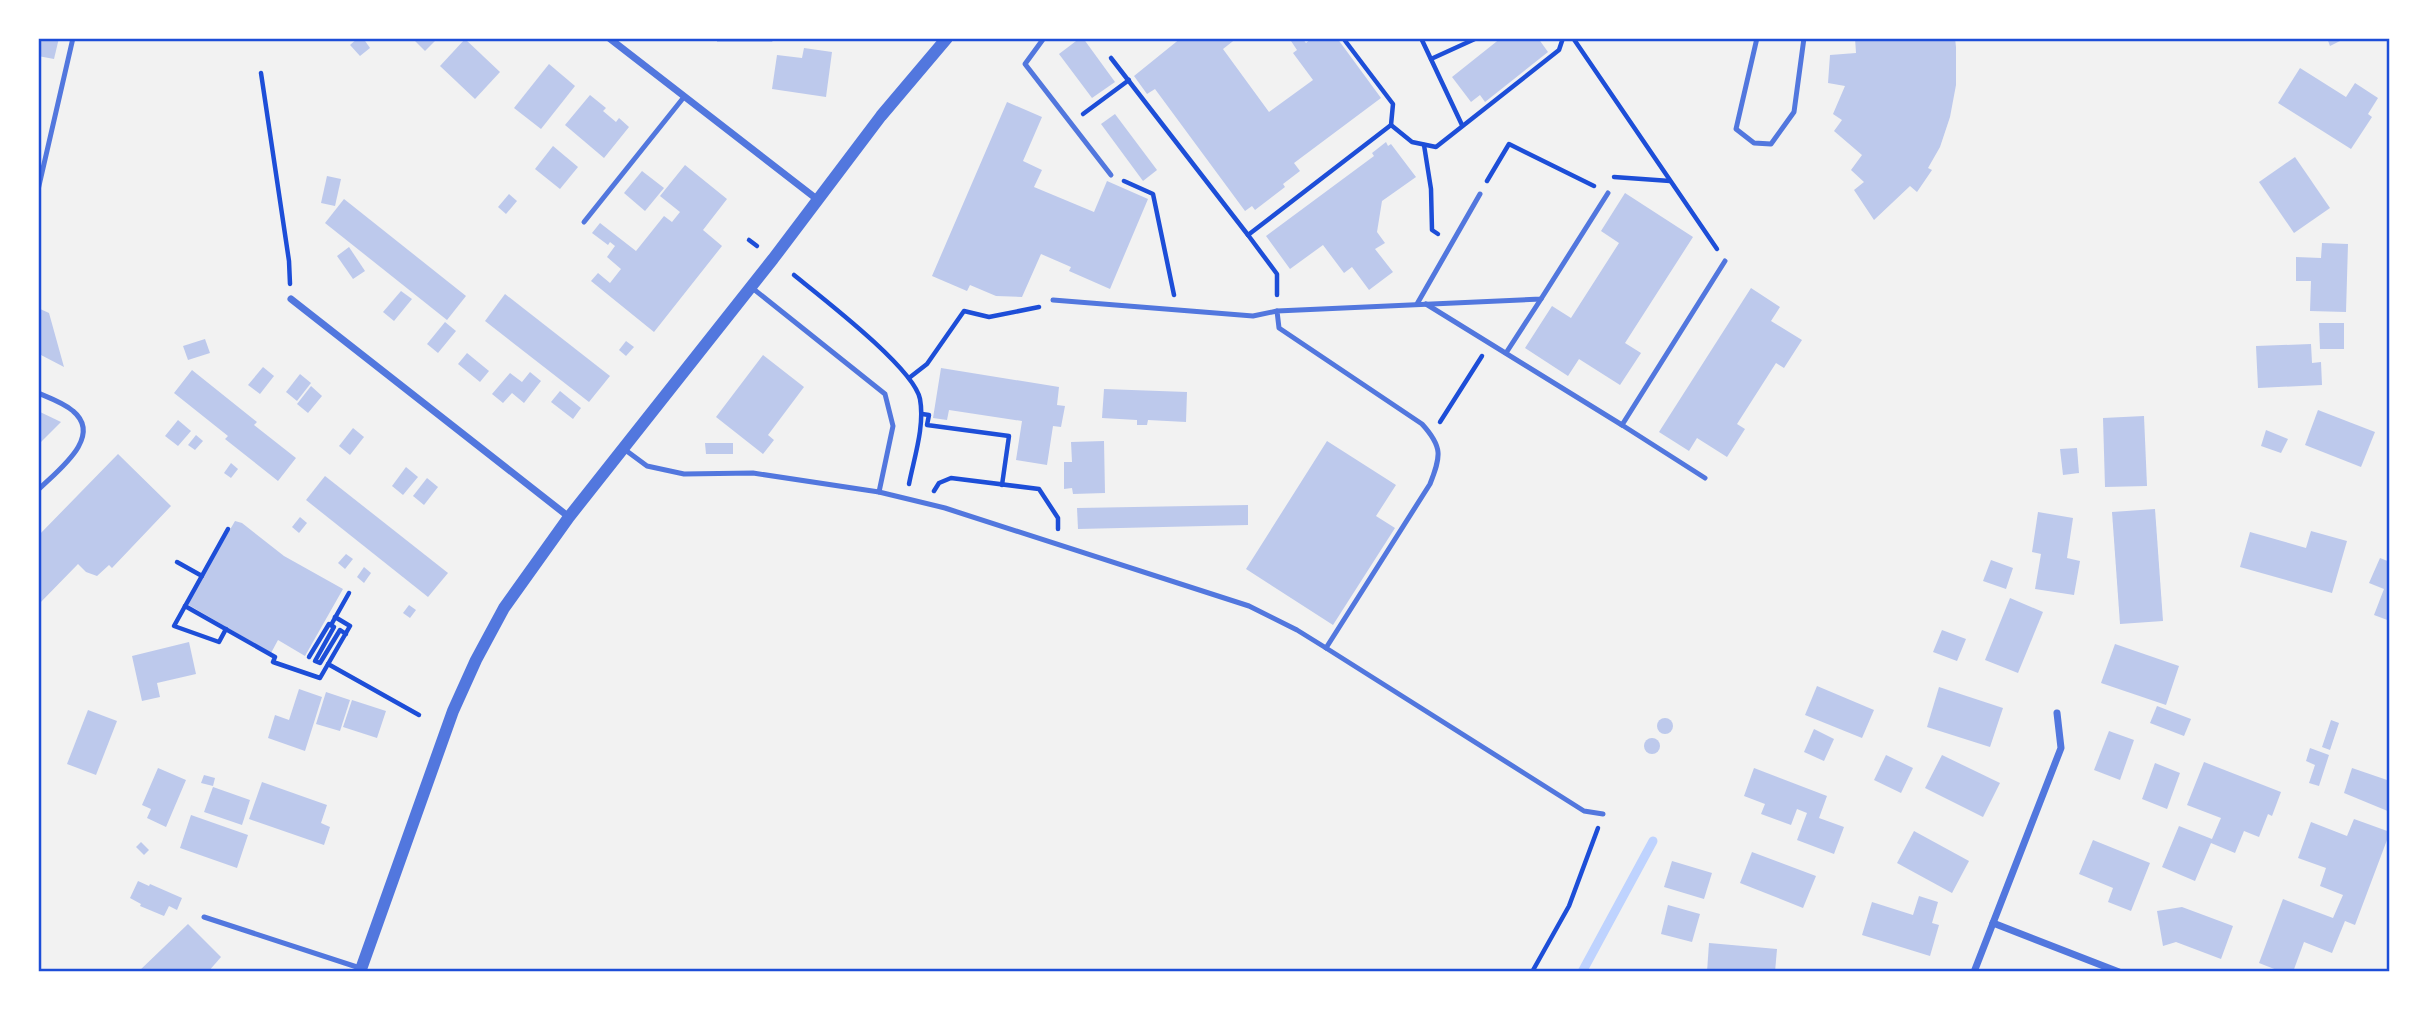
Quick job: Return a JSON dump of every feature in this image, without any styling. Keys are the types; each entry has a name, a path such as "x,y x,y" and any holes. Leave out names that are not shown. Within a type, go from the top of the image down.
{"street":[{"path":"609,38 818,200"},
{"path":"361,970 463,687 504,608 569,517 751,287 881,116 947,38"},
{"path":"291,299 569,517"},
{"path":"1974,971 2061,748 2057,713"},
{"path":"1993,923 2119,971"}],"lane":[{"path":"38,190 73,38"},
{"path":"1044,38 1025,64 1111,175"},
{"path":"1757,38 1736,129 1754,143 1771,144 1794,112 1804,38"},
{"path":"584,222 684,97"},
{"path":"1506,353 1608,193"},
{"path":"1416,304 1480,194"},
{"path":"1622,425 1726,261"},
{"path":"751,287 885,394 894,426 879,492"},
{"path":"1053,300 1253,316 1277,311 1541,299"},
{"path":"1426,304 1705,478"},
{"path":"1277,311 1279,328 1422,424 1436,439 1438,463 1430,484 1326,648"},
{"path":"38,393 71,409 81,419 84,432 79,448 38,490"},
{"path":"624,449 647,466 684,474 753,473 879,492 927,504 1249,607 1297,630 1584,811 1603,814"},
{"path":"204,917 361,970"}],"path":[{"path":"1248,235 1391,125 1393,104 1343,38"},
{"path":"1421,38 1462,125"},
{"path":"1431,59 1476,38"},
{"path":"1391,125 1412,142 1436,147 1559,50 1563,38"},
{"path":"1573,38 1726,261"},
{"path":"1111,58 1277,274 1277,311"},
{"path":"261,73 289,261 291,299"},
{"path":"1096,104 1129,80"},
{"path":"1480,194 1508,144 1608,193 1615,176 1671,181"},
{"path":"1424,145 1431,189 1432,230 1452,242"},
{"path":"1111,175 1153,194 1178,310"},
{"path":"749,240 757,246"},
{"path":"909,378 927,364 964,312 989,317 1038,307 1053,300"},
{"path":"1445,414 1469,375"},
{"path":"922,414 929,415 927,425 1009,436 1002,485"},
{"path":"927,504 939,483 951,478 1039,489 1058,518 1059,526 1054,543"},
{"path":"226,629 219,642 174,626 228,529"},
{"path":"177,562 202,576"},
{"path":"309,657 349,593"},
{"path":"185,606 275,657 273,662 320,678 350,626 335,617"},
{"path":"331,625 334,627 315,661 320,663 340,630 346,634"},
{"path":"328,664 419,715"},
{"path":"1532,971 1569,906 1603,814"}],"building":[{"path":"38,38 59,38 54,59 38,56"},
{"path":"358,38 363,38 370,48 360,56 350,45"},
{"path":"412,38 438,38 425,51"},
{"path":"717,38 775,38 772,42 717,42"},
{"path":"1083,38 1115,82 1092,98 1059,54"},
{"path":"1181,38 1237,38 1223,49 1269,112 1313,80 1293,53 1297,50 1289,38 1302,38 1306,43 1312,38 1337,38 1381,98 1294,163 1300,171 1283,184 1285,187 1255,210 1252,206 1245,211 1155,89 1147,94 1134,76"},
{"path":"1501,38 1538,38 1548,52 1485,102 1480,95 1471,102 1452,77"},
{"path":"1855,38 1955,38 1956,47 1956,85 1950,117 1940,147 1928,168 1932,170 1917,192 1910,186 1874,220 1854,190 1864,182 1851,170 1862,155 1834,131 1842,120 1833,114 1845,86 1828,83 1830,55 1856,53"},
{"path":"2327,38 2346,38 2330,46"},
{"path":"465,39 500,72 475,99 440,66"},
{"path":"804,48 832,52 826,97 772,89 777,55 802,58"},
{"path":"549,64 575,86 541,129 514,108"},
{"path":"2300,68 2346,97 2355,83 2378,98 2368,114 2372,117 2351,149 2278,103"},
{"path":"590,95 606,108 603,111 616,122 619,118 629,127 604,158 565,125"},
{"path":"1007,102 1042,117 1023,161 1042,170 1034,187 1094,212 1107,181 1148,199 1110,289 1069,271 1071,267 1041,254 1022,297 996,296 970,285 967,291 932,276"},
{"path":"1115,114 1157,170 1143,181 1101,124"},
{"path":"1386,142 1388,146 1391,144 1416,177 1382,201 1377,232 1385,243 1375,249 1393,272 1369,290 1352,267 1344,273 1323,245 1290,269 1266,236 1374,156 1372,153"},
{"path":"553,146 578,167 560,189 535,169"},
{"path":"2295,157 2330,208 2294,233 2259,182"},
{"path":"685,165 727,199 703,230 722,246 654,332 591,281 598,273 610,283 621,269 607,257 615,246 610,242 608,245 592,233 600,223 636,251 664,216 672,222 680,212 660,196"},
{"path":"642,171 664,188 645,211 624,193"},
{"path":"327,176 341,179 335,206 321,203"},
{"path":"1625,193 1693,237 1625,343 1641,353 1620,385 1579,359 1568,376 1525,348 1552,306 1571,318 1619,243 1601,231"},
{"path":"509,194 517,201 506,214 498,207"},
{"path":"344,199 466,296 447,320 325,223"},
{"path":"2322,243 2348,244 2346,312 2310,311 2311,281 2296,281 2296,257 2321,258"},
{"path":"349,247 365,271 353,279 337,256"},
{"path":"1751,288 1780,307 1771,321 1802,340 1784,368 1776,363 1737,424 1745,429 1727,457 1697,438 1689,451 1659,432"},
{"path":"401,291 412,299 394,321 383,312"},
{"path":"505,294 610,376 589,402 485,321"},
{"path":"38,308 49,313 64,367 41,355 38,360"},
{"path":"445,322 456,331 438,353 427,344"},
{"path":"2319,323 2344,323 2344,349 2320,349"},
{"path":"205,339 210,353 188,360 183,346"},
{"path":"626,341 634,347 626,356 619,350"},
{"path":"2311,344 2312,363 2321,362 2322,385 2258,388 2256,346"},
{"path":"467,353 489,371 480,382 458,364"},
{"path":"763,355 804,387 768,435 774,440 763,454 716,417"},
{"path":"263,367 274,376 260,394 248,385"},
{"path":"941,368 1059,387 1057,405 1065,406 1061,427 1053,426 1047,465 1016,460 1022,421 949,410 947,420 933,418"},
{"path":"192,370 257,422 254,425 296,458 278,481 225,439 228,436 174,393"},
{"path":"530,372 541,381 524,403 512,393 503,403 492,394 510,373 522,382"},
{"path":"300,374 311,383 297,401 286,392"},
{"path":"311,386 322,396 308,413 297,404"},
{"path":"1104,389 1187,392 1186,422 1148,420 1147,425 1137,425 1137,420 1102,418"},
{"path":"560,391 581,408 573,419 551,402"},
{"path":"2318,410 2375,432 2361,467 2305,445"},
{"path":"38,411 61,422 38,445"},
{"path":"2144,416 2147,486 2105,487 2103,418"},
{"path":"178,420 191,431 178,446 165,436"},
{"path":"353,428 364,437 350,455 339,446"},
{"path":"2266,430 2288,439 2281,453 2261,446"},
{"path":"196,435 203,441 195,450 188,445"},
{"path":"1104,441 1105,493 1073,494 1072,488 1064,489 1064,462 1072,462 1071,442"},
{"path":"1327,441 1396,485 1376,516 1395,528 1333,625 1246,569"},
{"path":"705,443 733,443 733,454 706,454"},
{"path":"2077,448 2079,473 2063,475 2060,449"},
{"path":"118,454 171,506 112,568 109,565 97,576 86,572 78,564 38,605 38,536"},
{"path":"231,463 238,469 231,478 224,473"},
{"path":"406,467 418,477 403,495 392,486"},
{"path":"325,476 448,573 428,597 306,500"},
{"path":"427,478 438,487 424,505 413,496"},
{"path":"1248,505 1248,525 1078,529 1077,508"},
{"path":"2155,509 2163,621 2120,624 2112,512"},
{"path":"2038,512 2073,518 2067,558 2080,561 2074,595 2035,589 2041,554 2032,552"},
{"path":"300,517 307,523 299,533 292,527"},
{"path":"235,521 242,523 284,556 343,589 305,656 278,640 271,653 187,604"},
{"path":"2311,531 2347,541 2332,593 2240,567 2250,532 2306,548"},
{"path":"346,554 353,559 345,569 338,563"},
{"path":"2380,558 2390,562 2390,621 2374,615 2384,589 2369,583"},
{"path":"1991,560 2013,568 2006,589 1983,581"},
{"path":"364,567 371,573 364,583 357,577"},
{"path":"2010,598 2043,612 2018,673 1985,660"},
{"path":"409,605 416,610 410,618 403,613"},
{"path":"1942,630 1966,639 1957,661 1933,652"},
{"path":"189,642 196,674 157,683 160,697 142,701 132,656"},
{"path":"2115,644 2179,666 2166,705 2101,683"},
{"path":"1817,686 1874,710 1862,738 1805,715"},
{"path":"1939,687 2003,708 1990,747 1927,727"},
{"path":"299,689 322,697 305,751 268,738 275,715 289,720"},
{"path":"326,692 350,700 340,731 316,724"},
{"path":"352,700 386,711 377,738 343,727"},
{"path":"2157,706 2191,719 2184,736 2150,723"},
{"path":"88,710 117,721 96,775 67,764"},
{"path":"1665,718 1673,726 1665,734 1657,726"},
{"path":"2331,720 2339,723 2330,750 2322,747"},
{"path":"1814,729 1834,739 1824,761 1804,752"},
{"path":"2109,731 2134,740 2120,780 2094,770"},
{"path":"1652,738 1660,746 1652,754 1644,746"},
{"path":"2310,748 2329,755 2319,786 2309,783 2315,765 2306,761"},
{"path":"1886,755 1913,768 1901,793 1874,780"},
{"path":"1942,755 2000,783 1983,817 1925,788"},
{"path":"2204,762 2281,792 2272,816 2268,814 2259,837 2244,831 2235,853 2211,843 2195,881 2162,867 2179,826 2212,839 2221,818 2187,805"},
{"path":"2155,763 2180,773 2167,809 2142,799"},
{"path":"158,768 186,780 166,827 147,818 151,809 142,805"},
{"path":"1754,768 1827,796 1819,818 1844,827 1834,854 1797,840 1807,813 1797,809 1791,825 1761,814 1765,804 1744,796"},
{"path":"2352,768 2390,781 2390,812 2344,793"},
{"path":"204,775 215,778 213,786 201,783"},
{"path":"262,782 327,805 321,823 330,827 324,845 249,819"},
{"path":"213,787 250,800 242,825 204,812"},
{"path":"191,815 248,835 237,868 180,848"},
{"path":"2354,819 2390,832 2355,925 2345,921 2332,953 2304,942 2293,972 2282,972 2259,963 2283,899 2333,918 2343,895 2320,886 2326,868 2298,858 2311,822 2347,836"},
{"path":"1914,831 1969,861 1952,893 1897,863"},
{"path":"2093,840 2150,863 2131,911 2108,902 2113,888 2079,874"},
{"path":"141,842 149,850 144,855 136,847"},
{"path":"1752,852 1816,876 1803,908 1740,883"},
{"path":"1672,861 1712,873 1704,899 1664,887"},
{"path":"138,881 182,898 177,910 169,906 164,916 140,906 141,904 130,898"},
{"path":"1919,896 1938,902 1932,923 1939,925 1930,956 1862,935 1872,902 1913,915"},
{"path":"1668,905 1700,914 1692,942 1661,934"},
{"path":"2182,907 2233,926 2221,959 2176,942 2163,946 2157,911"},
{"path":"188,924 221,957 208,972 138,972"},
{"path":"1709,943 1777,949 1775,972 1707,972"}],"waterway":[{"path":"1582,972 1653,841"}]}
